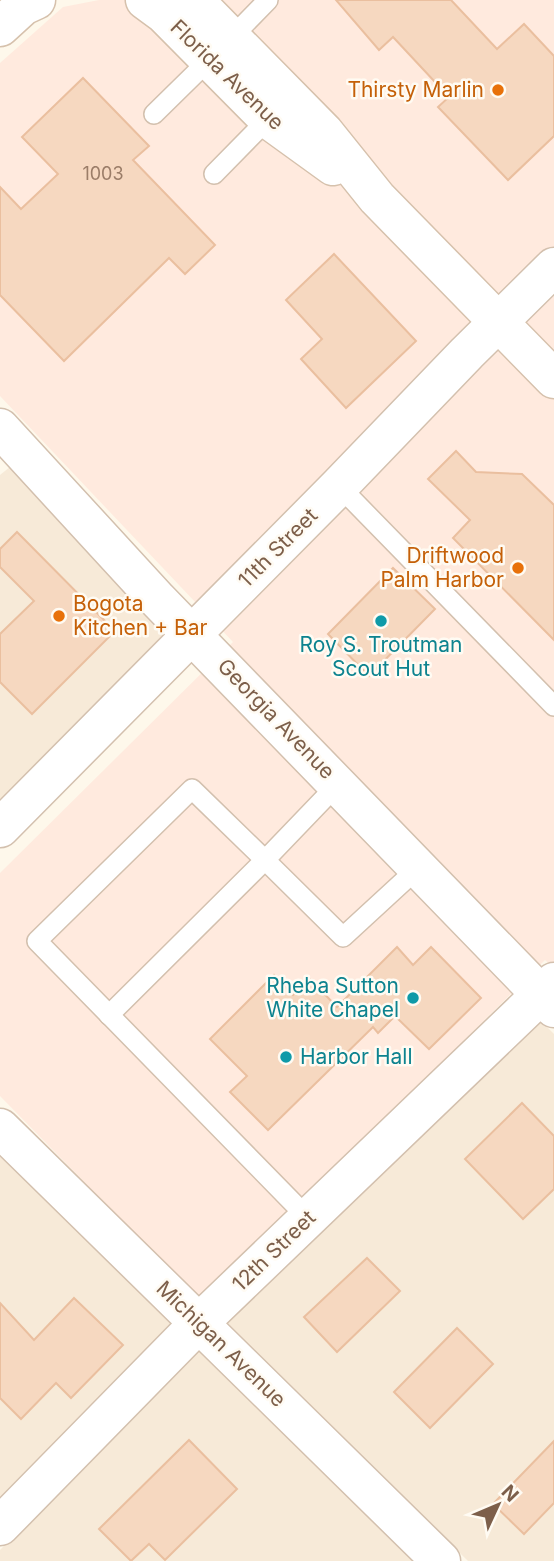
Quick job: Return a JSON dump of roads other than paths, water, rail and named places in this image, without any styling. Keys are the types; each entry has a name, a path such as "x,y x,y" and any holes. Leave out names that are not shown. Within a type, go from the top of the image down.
{"street":[{"path":"0,27 23,6 36,0"},
{"name":"Florida Avenue","path":"145,0 220,49 324,132 377,198 554,379"},
{"name":"Florida Avenue","path":"194,0 220,49 268,120 377,198"},
{"name":"11th Street","path":"0,828 554,267"},
{"name":"Georgia Avenue","path":"5,444 418,867 550,995"},
{"name":"12th Street","path":"0,1526 199,1323 308,1218 550,995"},
{"name":"Michigan Avenue","path":"0,1128 442,1561"}],"lane":[{"path":"154,114 268,0"},
{"path":"214,174 268,120"},
{"path":"339,486 554,706"},
{"path":"108,1015 338,784"},
{"path":"308,1218 37,941 192,789 344,937 418,867"}],"place":[{"name":"Thirsty Marlin","path":"498,90"},
{"name":"Driftwood Palm Harbor","path":"518,568"},
{"name":"Bogota Kitchen + Bar","path":"59,616"},
{"name":"Roy S. Troutman Scout Hut","path":"381,621"},
{"name":"Rheba Sutton White Chapel","path":"413,998"},
{"name":"Harbor Hall","path":"286,1057"}]}
